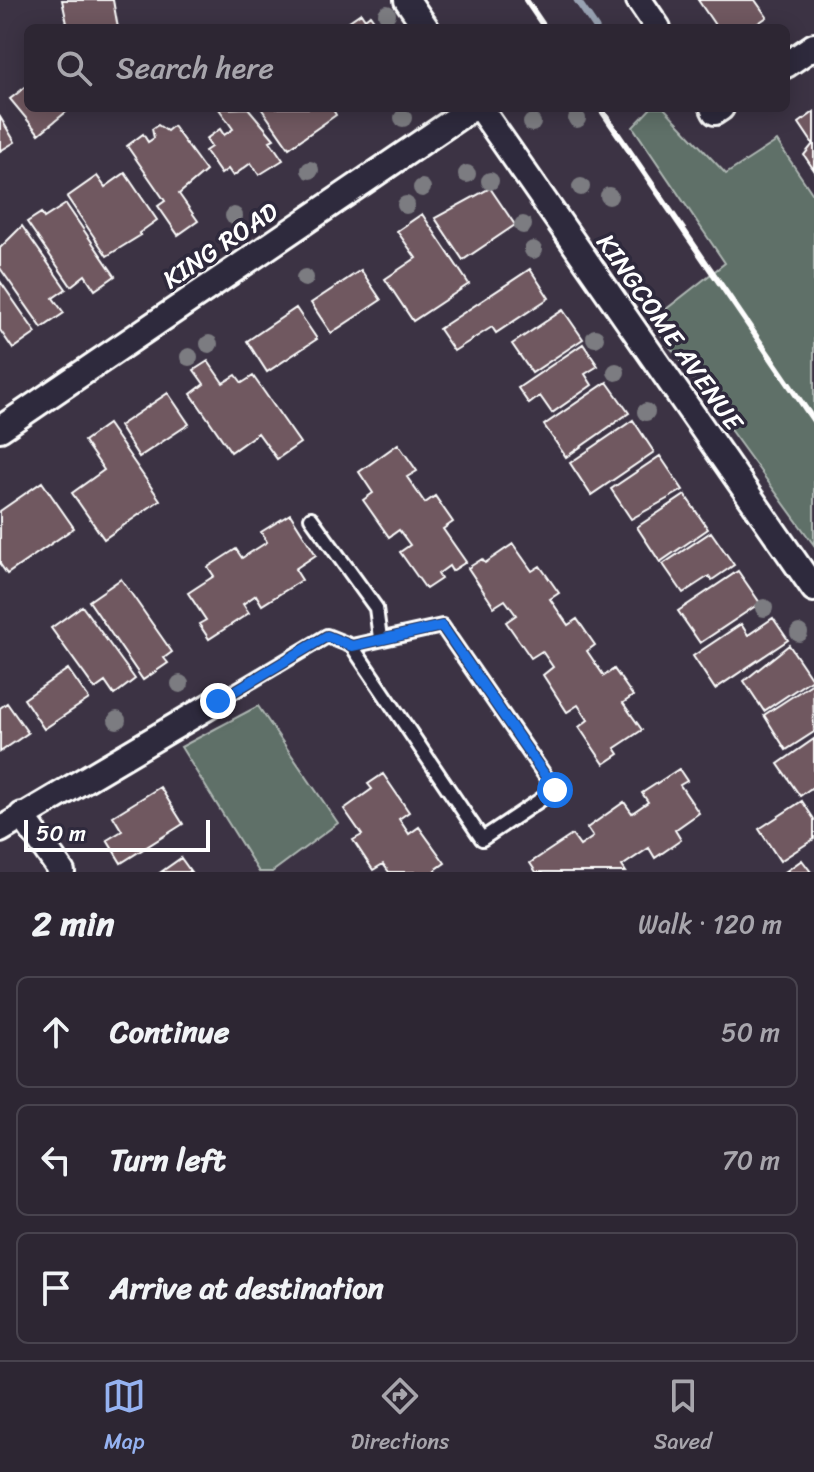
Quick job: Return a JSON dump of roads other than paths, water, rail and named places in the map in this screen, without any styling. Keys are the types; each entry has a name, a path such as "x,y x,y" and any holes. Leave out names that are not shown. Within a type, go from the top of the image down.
{"street":[{"path":"407,0 423,24"},
{"path":"639,0 655,24"},
{"path":"790,62 814,46"},
{"name":"KING ROAD","path":"0,429 466,112"},
{"name":"KINGCOME AVENUE","path":"483,112 814,589"},
{"path":"0,830 218,701"},
{"path":"22,815 62,872"}],"lane":[{"path":"311,518 376,608 380,638"},
{"path":"218,701 327,636 352,646 482,839 555,790 442,626 352,646"}],"waterway":[{"path":"577,0 593,24"}],"railway":[{"path":"526,0 542,24"},
{"path":"603,112 814,421"}]}
